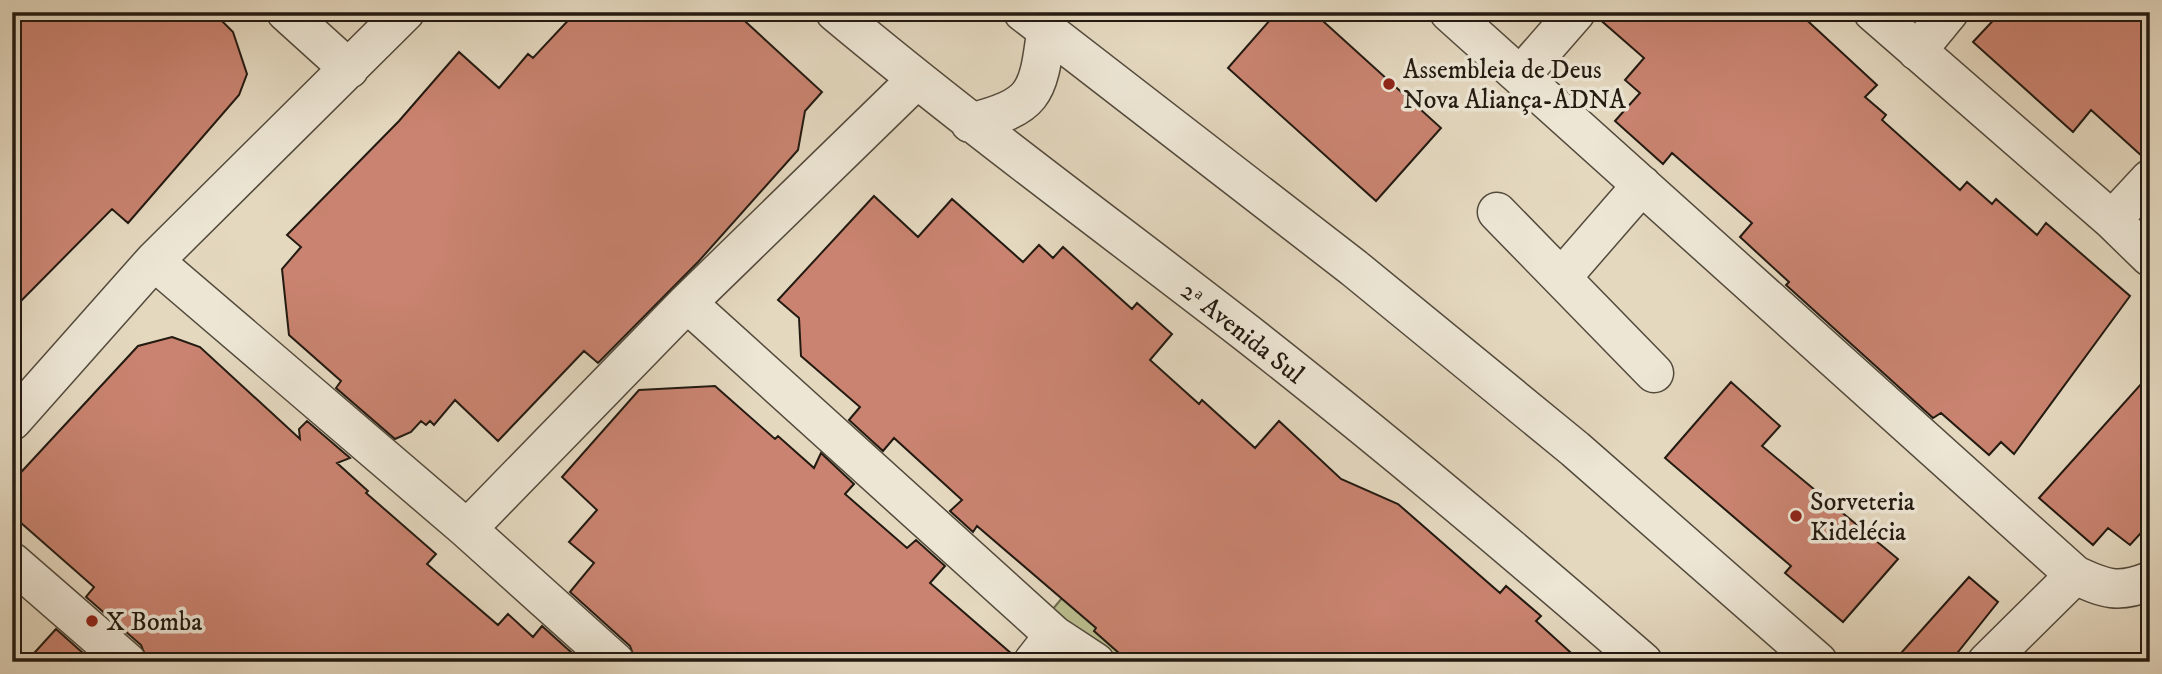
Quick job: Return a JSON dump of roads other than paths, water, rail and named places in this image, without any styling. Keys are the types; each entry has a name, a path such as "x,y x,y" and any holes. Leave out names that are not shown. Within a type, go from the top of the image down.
{"street":[{"path":"286,12 349,69"},
{"path":"12,421 154,261 405,12"},
{"name":"2ᵃ Avenida Sul","path":"835,12 970,123 1248,334 1465,508 1643,662"},
{"path":"1449,12 2075,575 2103,589 2129,589 2150,580"},
{"path":"1521,75 1576,12"},
{"path":"1873,12 2112,220 2150,257"},
{"path":"1917,51 1949,12"},
{"path":"970,123 1005,114 1025,101 1040,80 1035,22"},
{"path":"1035,22 1375,285 1576,449 1818,662"},
{"path":"467,529 687,303 916,80"},
{"path":"2112,220 2150,178"},
{"path":"1562,276 1642,185"},
{"path":"1497,212 1654,373"},
{"path":"154,261 467,529 615,662"},
{"path":"687,303 1043,648 1095,662"},
{"path":"12,562 127,662"},
{"path":"1987,662 2075,575"}],"place":[{"name":"Assembleia de Deus Nova Aliança-ADNA","path":"1389,84"},
{"name":"Sorveteria Kidelécia","path":"1796,516"},
{"name":"X Bomba","path":"92,621"}]}
